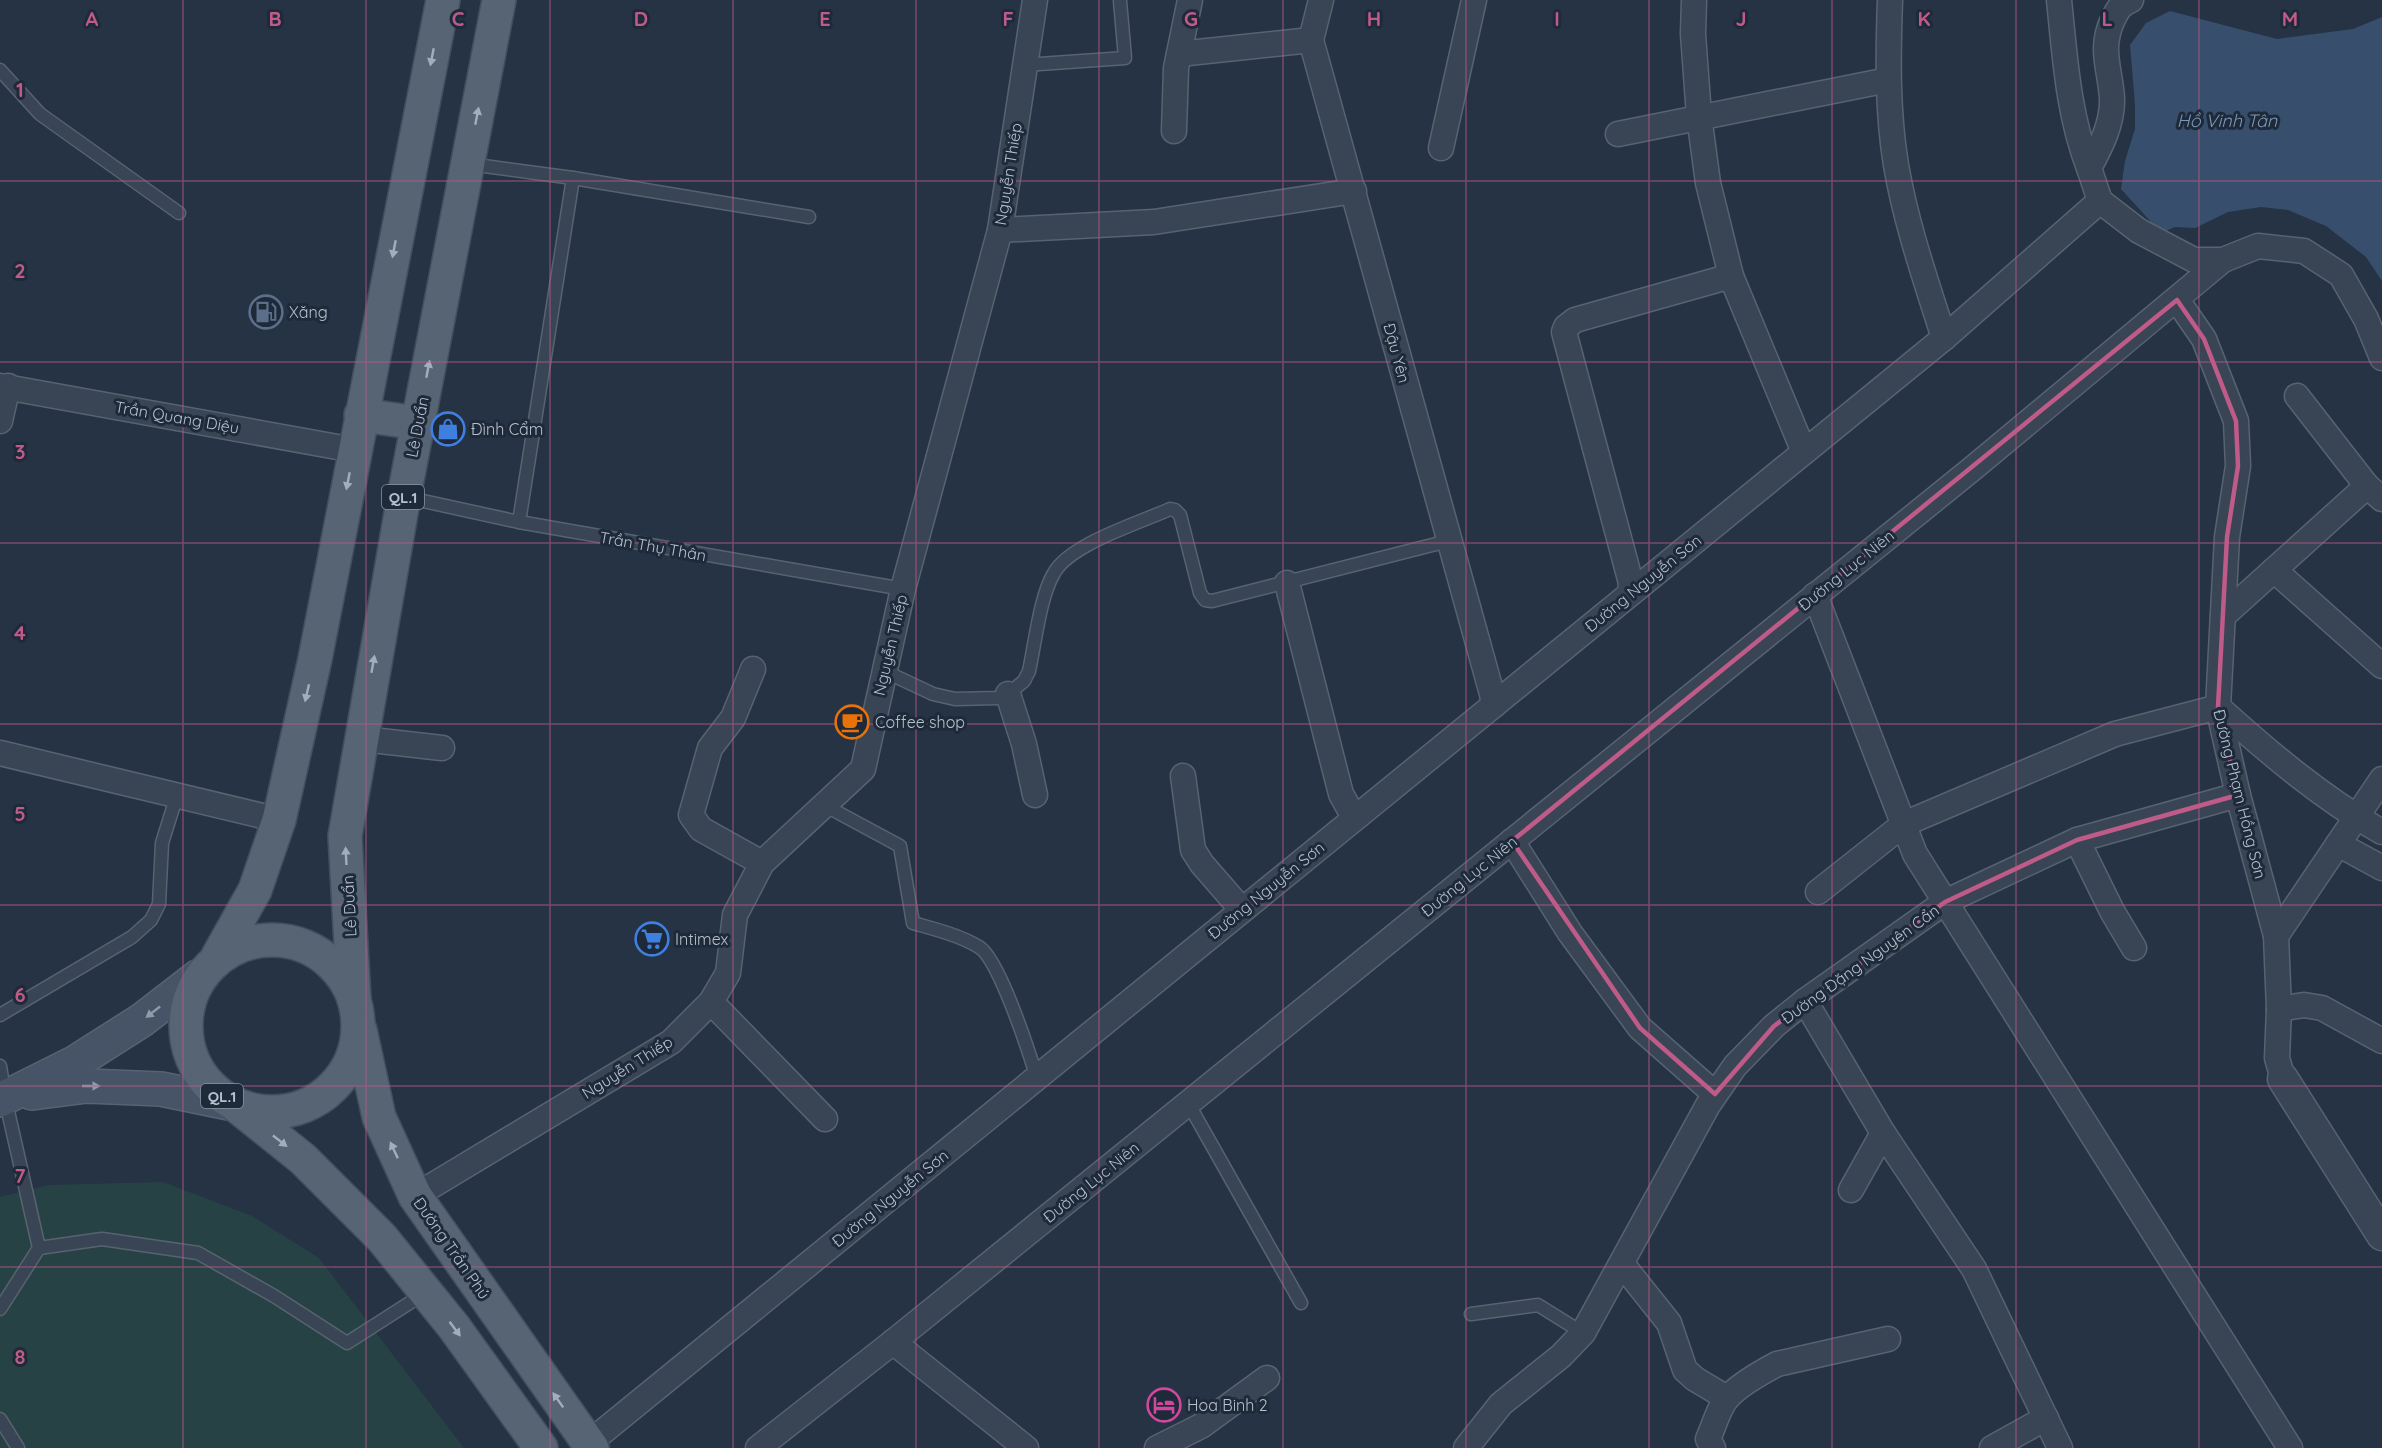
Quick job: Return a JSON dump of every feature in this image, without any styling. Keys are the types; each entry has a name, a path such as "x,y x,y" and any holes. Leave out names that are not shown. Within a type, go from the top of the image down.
{"main road":[{"name":"QL.1","path":"443,0 315,659 279,820 255,890 187,1004 185,1034 193,1062 210,1087 303,1159 381,1238 454,1327 541,1448"},
{"name":"Lê Duẩn","path":"357,1012 345,836 363,739 370,681 404,496 499,0"},
{"path":"361,416 418,423"},
{"name":"QL.1","path":"209,966 242,943 270,939 297,942 322,955 342,974 357,1012 355,1053 342,1078 320,1098 293,1111 263,1113 234,1104"},
{"path":"4,1090 76,1062 142,1020 209,966"},
{"name":"Đường Trần Phú","path":"357,1012 379,1117 416,1196 591,1445"},
{"path":"4,1090 87,1086 160,1089 234,1104"}],"street":[{"name":"Nguyễn Thiếp","path":"416,1196 671,1042 711,1002 728,973 735,915 762,863 863,769 903,590 1000,230 1035,0"},
{"path":"1174,131 1176,68 1190,0"},
{"name":"Đậu Yên","path":"1321,0 1311,40 1494,705"},
{"path":"1441,148 1474,0"},
{"path":"1694,0 1699,116 1708,183 1731,276 1804,452"},
{"path":"1890,0 1888,80 1896,165 1914,244 1944,338"},
{"path":"2059,0 2069,99 2078,140 2100,201 2139,231 2194,260 2223,260 2258,246 2304,251 2341,275 2366,319 2382,358"},
{"path":"2089,168 2105,140 2112,99 2106,61 2106,34 2120,5 2131,0"},
{"path":"1179,54 1311,40"},
{"path":"1618,134 1888,80"},
{"path":"1000,230 1154,222 1354,191"},
{"name":"Đường Nguyễn Sơn","path":"591,1445 1242,910 1944,338 2100,201"},
{"name":"Đường Lục Niên","path":"758,1448 893,1342 1512,841 2177,300 2223,260"},
{"path":"1630,593 1631,583 1564,332 1566,327 1575,320 1731,276"},
{"name":"Đường Phạm Hồng Sơn","path":"2177,300 2204,339 2236,421 2238,466 2227,537 2218,707 2238,795 2276,936 2279,1009 2277,1058 2283,1079 2382,1234"},
{"path":"0,421 4,386"},
{"name":"Trần Quang Diệu","path":"4,386 354,450"},
{"path":"2223,616 2274,570 2374,493 2297,396"},
{"path":"2274,570 2382,666"},
{"path":"1287,583 1341,794 1352,814 1359,815"},
{"path":"1815,595 1915,854 2290,1448"},
{"path":"753,669 733,718 710,748 691,815 701,829 762,863"},
{"path":"1008,694 1024,744 1035,795"},
{"path":"1818,892 1904,824 2115,734 2218,707 2290,769 2356,817 2382,832"},
{"path":"363,739 442,748"},
{"path":"0,753 279,820"},
{"path":"1183,776 1193,850 1202,864 1242,910"},
{"path":"2276,936 2382,779"},
{"name":"Đường Đặng Nguyên Cẩn","path":"1466,1448 1501,1404 1561,1356 1583,1333 1715,1094 1752,1047 1805,1001 1945,902 2078,840 2238,795"},
{"path":"2078,840 2112,911 2134,948"},
{"path":"1512,841 1570,933 1640,1028 1715,1094"},
{"path":"2338,844 2382,868"},
{"path":"1805,1001 1883,1133 1974,1269 2060,1448"},
{"path":"711,1002 825,1119"},
{"path":"2279,1009 2304,1005 2322,1008 2382,1041"},
{"path":"1851,1190 1883,1133"},
{"path":"1622,1263 1669,1323 1685,1370 1695,1379 1727,1398"},
{"path":"1713,1448 1708,1439 1727,1398 1761,1372 1777,1364 1888,1339"},
{"path":"893,1342 1026,1448"},
{"path":"1157,1448 1201,1426 1267,1378"},
{"path":"1992,1448 2046,1418"}],"lane":[{"path":"1025,65 1125,58 1120,1"},
{"path":"0,70 40,114 179,213"},
{"path":"468,164 573,178 809,217"},
{"path":"519,522 573,178"},
{"name":"Trần Thụ Thân","path":"404,496 519,522 903,590"},
{"path":"884,671 944,697 998,698 1008,694 1024,681 1029,671 1047,587 1060,563 1082,547 1170,509 1180,515 1200,593 1205,600 1212,601 1448,541"},
{"path":"0,1015 132,937 151,920 159,904 162,843 177,795"},
{"path":"824,805 900,846 913,923 981,948 1000,978 1037,1078"},
{"path":"0,1309 39,1248 4,1090"},
{"path":"1188,1103 1301,1302"},
{"path":"39,1248 102,1239 198,1253 274,1296 346,1342 426,1292"},
{"path":"1471,1314 1538,1305 1583,1333"},
{"path":"0,1419 18,1448"}],"highlighted area":[{"path":"2177,300 2204,339 2236,421 2238,466 2227,537 2218,707 2238,795 2077,840 1945,902 1774,1026 1715,1094 1640,1028 1512,841"}],"green space":[{"path":"163,1182 252,1216 319,1258 464,1448 0,1448 0,1197 49,1185"}],"water":[{"name":"Hồ Vinh Tân","path":"2170,11 2277,39 2353,29 2382,17 2382,281 2366,257 2326,226 2288,210 2261,207 2228,212 2195,228 2175,227 2161,233 2121,189 2125,161 2135,129 2130,45 2146,23"}],"place":[{"name":"Xăng","path":"266,312"},
{"name":"Đình Cẩm","path":"448,429"},
{"name":"Coffee shop","path":"852,722"},
{"name":"Intimex","path":"652,939"},
{"name":"Hoa Binh 2","path":"1164,1405"}]}
